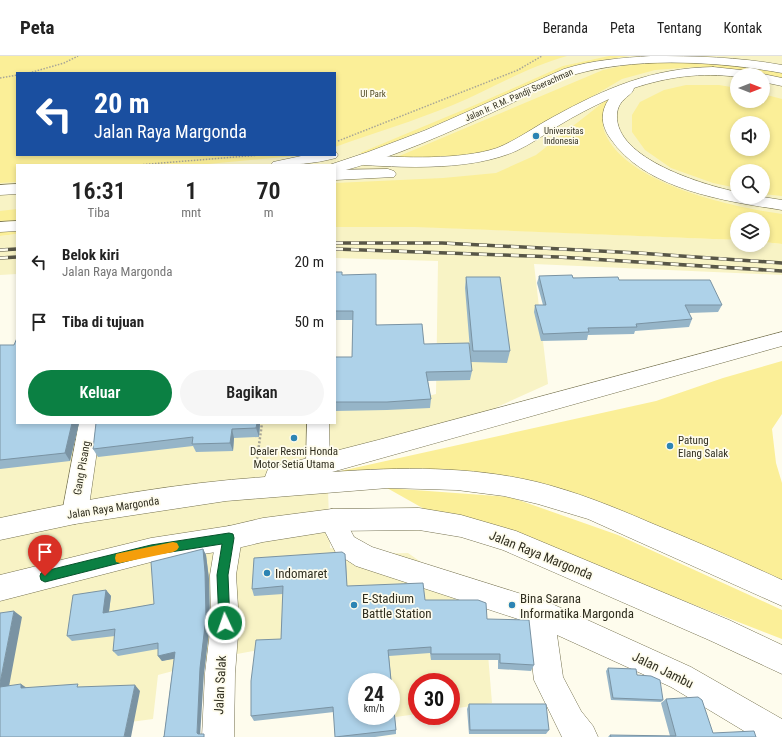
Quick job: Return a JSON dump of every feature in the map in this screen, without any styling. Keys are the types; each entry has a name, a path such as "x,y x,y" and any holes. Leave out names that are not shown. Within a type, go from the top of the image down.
{"main road":[{"name":"Jalan Ir. R.M. Pandji Soerachman","path":"520,79 556,65 590,56"},
{"path":"757,56 782,61"},
{"name":"Jalan Ir. R.M. Pandji Soerachman","path":"336,168 364,160 546,82 582,68 605,62 643,58 679,57 739,60 782,69"},
{"path":"364,160 395,163 429,163 488,155 513,146 607,94 643,80 673,73 693,71 730,72"},
{"path":"770,79 782,82"},
{"path":"643,80 618,96 613,102 609,116 610,124 614,133 619,141 634,157 662,173 695,186 728,195 782,205"},
{"path":"336,175 420,174 457,172 492,167 517,157 561,129 573,118 576,112"},
{"path":"336,154 386,136"},
{"path":"283,164 325,156"},
{"path":"0,190 16,188"},
{"path":"0,204 16,203"},
{"path":"0,227 16,226"},
{"path":"226,490 254,481 393,446 782,339"},
{"name":"Gang Pisang","path":"75,513 90,424"},
{"path":"318,424 318,465"},
{"path":"226,490 388,478 451,480 504,486 593,510 782,593"},
{"name":"Jalan Raya Margonda","path":"0,529 75,513 226,490"},
{"name":"Jalan Raya Margonda","path":"0,588 151,550 229,538 263,530 332,520 418,519 461,526 507,539 719,630 782,660"},
{"path":"332,520 345,545 365,557 540,613 549,680 570,722 582,737"},
{"name":"Jalan Salak","path":"218,737 220,673 225,623 222,575 229,538"},
{"name":"Jalan Jambu","path":"540,613 681,677 782,736"}],"path":[{"path":"32,72 64,63 78,56"},
{"path":"336,142 518,70 542,56"},
{"path":"0,78 16,75"},
{"path":"149,164 248,156"},
{"path":"254,481 262,424"}],"shaded area":[{"path":"0,56 782,56 782,229 770,223 770,212 730,212 730,220 429,227 730,240 730,252 770,252 770,243 782,244 782,275 534,264 548,384 497,407 493,419 327,461 330,548 370,554 408,553 484,606 492,703 460,708 460,673 408,673 408,715 400,716 400,673 348,673 348,724 338,725 331,637 237,654 158,675 153,719 18,737 0,737 0,419 16,424 336,424 336,367 401,403 436,394 438,261 336,258 336,164 16,164 16,231 0,231"},
{"path":"16,234 16,274 0,275 0,236"}],"green space":[{"name":"UI Park","path":"0,56 567,56 523,72 438,111 336,147 336,72 16,72 16,156 295,156 208,164 16,164 16,182 0,183"},
{"path":"609,56 628,56 566,68 478,108 364,154 360,153 563,66"},
{"path":"688,60 751,68 730,68 730,70 694,67 655,70 622,79 500,151 454,158 397,157 603,70 645,61"},
{"path":"770,70 782,72 782,80 770,77"},
{"path":"686,85 719,85 730,87 730,108 770,108 770,96 782,99 782,196 770,195 770,164 730,164 730,187 713,183 671,168 645,150 632,132 632,115 640,102 664,90"},
{"path":"610,97 603,119 605,133 617,151 634,166 657,179 683,190 736,206 768,212 730,212 730,240 415,227 336,227 336,183 443,178 496,173 536,155"},
{"path":"16,209 16,234 0,236 0,211"},
{"path":"770,212 782,214 782,244 770,243"},
{"path":"782,361 782,414 772,429 776,463 782,483 782,585 585,500 336,472 656,401 723,378"},
{"path":"387,488 510,497 618,535 782,610 782,639 589,564 442,519"}],"building":[{"path":"336,272 342,272 342,275 376,274 376,325 422,324 424,344 469,343 472,371 426,372 431,399 387,402 336,402 336,357 352,357 353,311 336,311"},
{"path":"572,275 573,278 618,277 619,280 710,280 722,305 685,305 692,319 636,324 637,327 588,328 589,332 543,334 535,305 546,305 539,276"},
{"path":"466,277 500,277 510,351 473,351"},
{"path":"16,340 16,424 72,424 65,453 0,460 0,345 14,345"},
{"path":"96,424 257,424 256,428 232,429 230,443 192,444 193,437 93,449"},
{"path":"203,549 206,617 200,668 197,733 204,734 204,737 164,737 175,652 158,656 158,643 113,651 115,629 67,636 73,595 106,590 103,613 154,604 151,562"},
{"path":"342,552 345,554 347,586 423,583 425,600 478,600 486,603 487,619 529,620 534,665 500,663 500,654 431,654 431,647 388,650 390,673 348,673 348,725 396,725 396,730 335,737 333,707 251,716 251,681 256,640 281,639 283,586 252,589 254,558"},
{"path":"14,611 0,683 0,613"},
{"path":"608,668 636,669 637,675 651,676 660,680 663,700 613,698"},
{"path":"21,684 21,688 78,684 77,687 135,685 124,737 0,737 0,687"},
{"path":"698,697 702,700 713,733 754,731 756,737 611,737 610,735 676,736 666,699"},
{"path":"469,704 546,704 549,730 470,730"}],"railway":[{"path":"336,243 442,243 638,253 782,263"},
{"path":"0,250 16,249"},
{"path":"336,249 558,257 782,271"},
{"path":"0,258 16,257"}],"slow traffic":[{"path":"120,558 151,550 173,547"}],"place":[{"name":"Universitas Indonesia","path":"536,136"},
{"name":"Dealer Resmi Honda Motor Setia Utama","path":"294,438"},
{"name":"Patung Elang Salak","path":"670,446"},
{"name":"Indomaret","path":"267,573"},
{"name":"E-Stadium Battle Station","path":"354,605"},
{"name":"Bina Sarana Informatika Margonda","path":"512,605"}],"route":[{"path":"45,576 151,550 229,538 222,575 225,623"}]}
